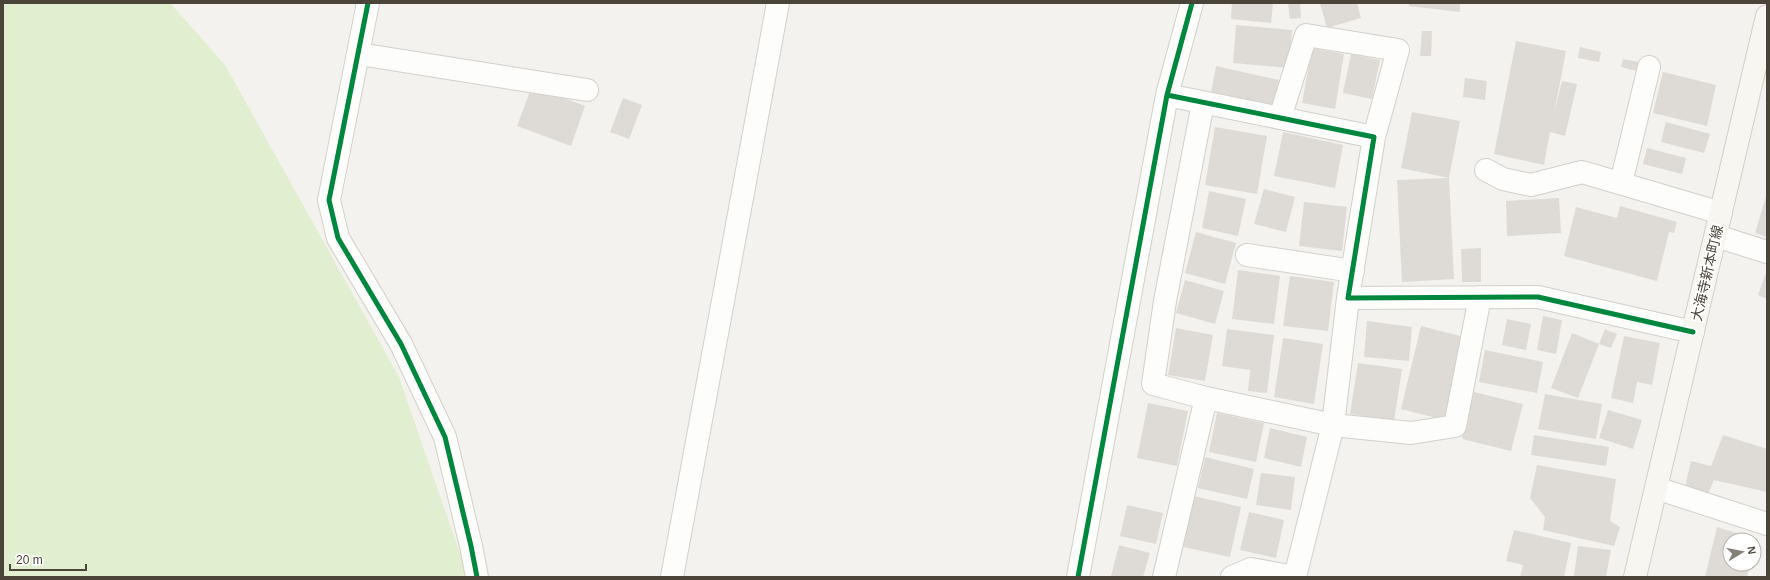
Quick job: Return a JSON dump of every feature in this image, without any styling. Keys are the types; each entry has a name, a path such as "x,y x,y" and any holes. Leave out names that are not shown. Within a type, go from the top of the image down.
{"main road":[{"name":"大海寺新本町線","path":"1635,577 1767,16"}],"street":[{"path":"368,3 329,200 338,238 401,344 445,437 472,546 477,577"},
{"path":"672,577 778,3"},
{"path":"1078,577 1166,95 1192,3"},
{"path":"1232,577 1251,569 1295,577 1333,425 1348,298 1374,137 1398,50 1306,35 1280,118"},
{"path":"359,54 587,90"},
{"path":"1621,183 1649,67"},
{"path":"1166,95 1374,137"},
{"path":"1203,103 1166,301 1153,384 1206,398 1333,425 1411,433 1455,426 1480,297"},
{"path":"1486,170 1502,179 1531,186 1582,172 1721,213"},
{"path":"1716,236 1767,252"},
{"path":"1246,255 1352,271"},
{"path":"1348,298 1538,297 1693,332"},
{"path":"1164,577 1206,398"},
{"path":"1656,488 1767,524"}],"green space":[{"path":"3,3 170,3 225,65 399,377 468,577 3,577"}],"building":[{"path":"1232,3 1273,3 1271,23 1231,19"},
{"path":"1288,3 1300,3 1301,18 1290,19"},
{"path":"1320,3 1357,3 1361,18 1327,28"},
{"path":"1409,3 1460,3 1460,12 1409,6"},
{"path":"1236,25 1292,30 1289,68 1233,63"},
{"path":"1422,31 1432,31 1431,56 1420,56"},
{"path":"1516,41 1566,51 1554,114 1562,81 1577,84 1565,136 1550,132 1544,165 1494,154"},
{"path":"1580,47 1601,52 1599,62 1578,58"},
{"path":"1312,48 1344,54 1335,109 1302,103"},
{"path":"1351,54 1380,60 1372,99 1343,93"},
{"path":"1623,59 1639,62 1637,71 1621,67"},
{"path":"1216,66 1279,80 1273,106 1211,93"},
{"path":"1663,72 1716,85 1707,126 1653,113"},
{"path":"1465,78 1487,81 1485,100 1463,97"},
{"path":"532,86 585,106 571,146 517,126"},
{"path":"623,98 642,105 629,139 610,132"},
{"path":"1412,112 1460,121 1449,178 1401,168"},
{"path":"1666,122 1710,134 1704,153 1661,142"},
{"path":"1215,127 1267,136 1257,194 1205,185"},
{"path":"1283,132 1343,145 1335,188 1274,176"},
{"path":"1647,148 1686,158 1682,174 1643,164"},
{"path":"1449,178 1454,279 1402,282 1397,180"},
{"path":"1264,189 1295,197 1286,232 1254,224"},
{"path":"1209,191 1246,199 1238,236 1202,228"},
{"path":"1767,193 1767,237 1755,233"},
{"path":"1559,198 1561,233 1507,236 1506,201"},
{"path":"1304,202 1347,207 1342,251 1299,246"},
{"path":"1620,206 1677,222 1674,233 1669,232 1657,281 1564,256 1576,207 1617,218"},
{"path":"1196,232 1236,243 1225,284 1185,273"},
{"path":"1481,248 1481,282 1462,282 1461,249"},
{"path":"1238,270 1280,276 1274,324 1232,319"},
{"path":"1767,270 1767,299 1758,295"},
{"path":"1290,276 1334,282 1328,331 1283,326"},
{"path":"1185,280 1224,291 1215,324 1176,313"},
{"path":"1543,316 1562,320 1556,354 1537,350"},
{"path":"1507,319 1531,324 1526,350 1502,345"},
{"path":"1367,321 1412,327 1409,361 1364,357"},
{"path":"1421,326 1464,337 1444,420 1401,409"},
{"path":"1176,328 1213,335 1205,381 1168,375"},
{"path":"1227,329 1274,335 1267,393 1248,391 1250,370 1222,366"},
{"path":"1605,329 1617,334 1611,348 1599,344"},
{"path":"1572,333 1599,344 1578,398 1551,388"},
{"path":"1624,336 1660,343 1652,385 1637,382 1633,403 1611,398"},
{"path":"1283,338 1323,344 1314,404 1274,397"},
{"path":"1485,350 1543,362 1537,393 1479,382"},
{"path":"1358,363 1402,369 1394,421 1350,414"},
{"path":"1474,392 1523,404 1511,451 1462,439"},
{"path":"1545,394 1602,404 1596,439 1538,429"},
{"path":"1148,403 1188,411 1177,466 1137,458"},
{"path":"1608,410 1642,420 1633,449 1599,438"},
{"path":"1217,413 1264,423 1256,462 1209,452"},
{"path":"1270,428 1307,437 1301,467 1264,458"},
{"path":"1534,435 1609,447 1606,466 1531,455"},
{"path":"1723,435 1767,449 1767,492 1714,480 1708,494 1685,487 1691,461 1711,466"},
{"path":"1205,457 1254,469 1247,499 1198,488"},
{"path":"1537,465 1616,479 1610,521 1620,527 1614,546 1543,530 1545,517 1530,498"},
{"path":"1261,473 1295,477 1291,510 1256,505"},
{"path":"1194,496 1241,507 1230,557 1183,547"},
{"path":"1127,505 1163,513 1156,544 1120,536"},
{"path":"1249,512 1284,520 1276,558 1240,550"},
{"path":"1717,527 1733,532 1722,532 1722,572 1748,572 1747,577 1705,577"},
{"path":"1514,530 1571,543 1564,577 1520,577 1523,565 1506,561"},
{"path":"1119,545 1150,553 1143,577 1111,576"},
{"path":"1578,546 1611,550 1606,577 1574,576"}],"cycle path":[{"path":"368,3 329,200 338,238 401,344 445,437 477,577"},
{"path":"1078,577 1167,95 1192,3"},
{"path":"1167,95 1374,137 1348,298 1538,297 1693,332"}]}
